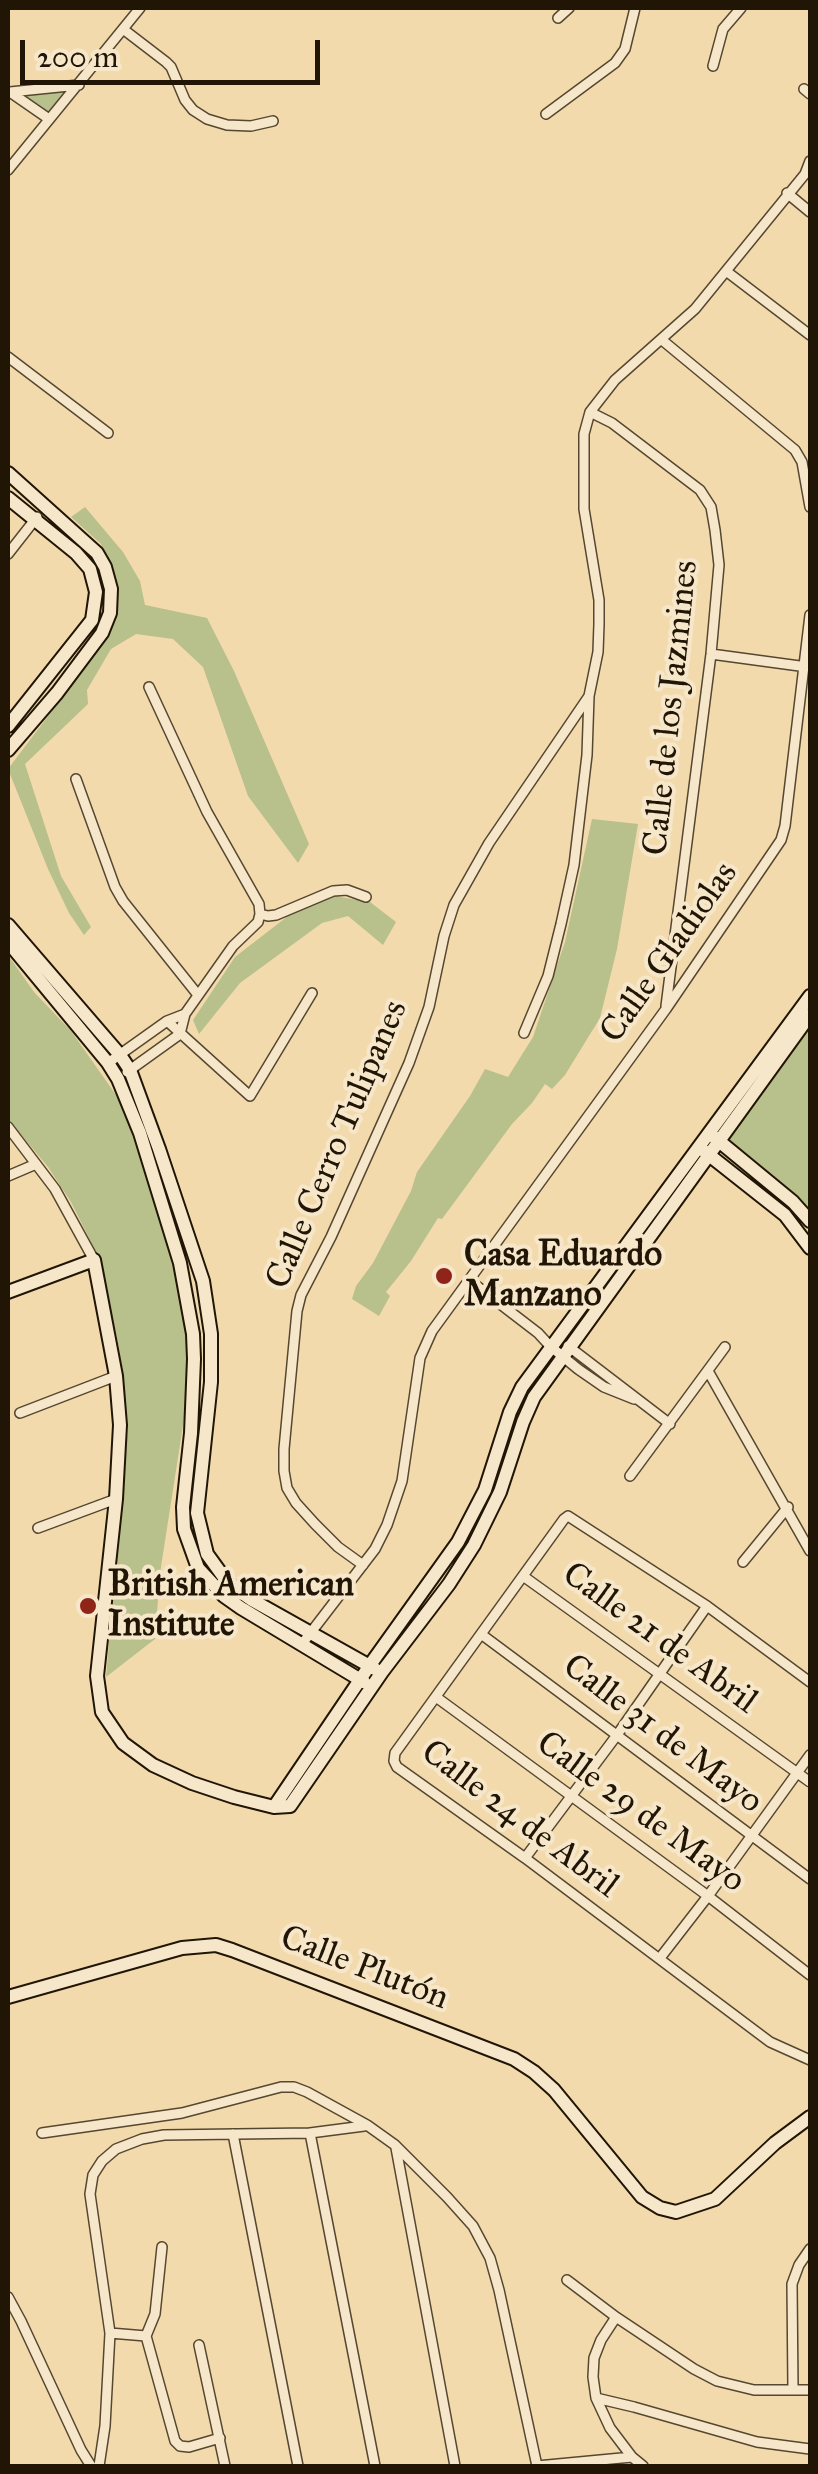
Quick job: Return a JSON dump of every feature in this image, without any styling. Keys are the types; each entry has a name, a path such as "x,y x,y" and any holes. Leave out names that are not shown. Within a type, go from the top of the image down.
{"street":[{"path":"8,170 137,12 125,8"},
{"path":"558,18 569,8"},
{"path":"546,114 614,63 625,49 635,8"},
{"path":"713,66 723,28 742,8"},
{"path":"123,29 171,67 185,100 207,120 252,126 272,121"},
{"path":"9,92 78,85"},
{"path":"9,92 49,119"},
{"path":"524,1033 548,976 574,866 587,755 588,696 598,652 599,600 584,508 584,434 590,412 615,380 695,309 808,173 810,161"},
{"path":"788,193 810,212"},
{"path":"726,271 810,335"},
{"path":"662,340 795,450 802,462 810,507"},
{"path":"8,357 108,433"},
{"name":"Calle de los Jazmines","path":"590,412 612,423 700,490 711,508 719,566 666,1009"},
{"path":"8,473 97,552 111,589 110,613 102,632 8,750"},
{"path":"8,498 76,552 90,569 96,592 92,620 8,726"},
{"path":"8,554 47,506"},
{"name":"Calle Gladiolas","path":"302,1644 363,1565 387,1525 402,1481 416,1374 425,1343 666,1009 781,840 808,667 810,614"},
{"path":"711,654 808,667"},
{"path":"124,1075 180,1034 185,1014 233,946 258,922 260,914 260,904 207,812 149,687"},
{"name":"Calle Cerro Tulipanes","path":"363,1565 315,1524 287,1488 284,1449 296,1311 409,1063 428,1007 454,904 488,843 588,696"},
{"path":"76,779 115,888 198,995"},
{"path":"260,914 276,915 334,892 348,890 366,897"},
{"path":"8,924 124,1075 159,1149 203,1281 211,1382 197,1513 207,1554 228,1582 252,1600 376,1669"},
{"path":"8,942 114,1059"},
{"path":"167,1021 250,1096 312,994"},
{"path":"713,1137 810,996"},
{"path":"114,1059 167,1021 185,1014"},
{"path":"8,1126 56,1189 94,1260 116,1376 120,1426 116,1499 97,1676 102,1712 123,1742 153,1765 234,1798 284,1808 294,1802 376,1669 449,1584 474,1544 500,1492 528,1410 559,1347 703,1150 810,1015"},
{"path":"124,1075 175,1244 193,1334 191,1432 183,1507 190,1550 198,1568 224,1596 366,1684"},
{"path":"713,1137 793,1202 810,1221"},
{"path":"703,1150 785,1215 810,1248"},
{"path":"8,1176 36,1164"},
{"path":"8,1292 94,1260"},
{"path":"469,1280 670,1424"},
{"path":"559,1347 601,1385 634,1399"},
{"path":"630,1476 725,1348"},
{"path":"708,1372 810,1550"},
{"path":"20,1413 116,1376"},
{"path":"601,1385 608,1376"},
{"path":"38,1528 116,1499"},
{"path":"743,1562 788,1507"},
{"name":"Calle 24 de Abril","path":"708,1606 568,1516 395,1753 394,1760 397,1767 770,2042 810,2060"},
{"name":"Calle 21 de Abril","path":"523,1576 810,1782"},
{"path":"525,1858 708,1606 810,1682"},
{"name":"Calle 31 de Mayo","path":"481,1634 810,1880"},
{"name":"Calle 29 de Mayo","path":"436,1698 708,1896 810,1976"},
{"path":"660,1958 810,1755"},
{"name":"Calle Plutón","path":"8,1998 182,1948 216,1945 232,1950 514,2059 554,2090 642,2197 676,2212 714,2199 810,2117"},
{"path":"42,2133 161,2116 281,2087 308,2092 395,2145 472,2226 490,2258 537,2466 632,2457"},
{"path":"161,2116 164,2134"},
{"path":"99,2466 110,2333 90,2194 93,2175 102,2161 116,2149 164,2134 310,2133 367,2126"},
{"path":"310,2133 375,2466"},
{"path":"233,2134 298,2466"},
{"path":"395,2145 455,2466"},
{"path":"162,2247 155,2314 146,2336 176,2440 180,2446 189,2447 220,2438"},
{"path":"793,2390 792,2284 810,2250"},
{"path":"568,2280 616,2318 717,2381 754,2390 810,2390"},
{"path":"8,2297 91,2466"},
{"path":"616,2318 594,2358 596,2398 610,2428 643,2466"},
{"path":"110,2333 146,2336"},
{"path":"200,2346 225,2466"},
{"path":"596,2398 757,2442 810,2450"}],"green space":[{"path":"79,85 49,119 10,92"},
{"path":"85,507 123,552 140,581 145,605 207,618 309,844 298,863 248,796 203,667 173,639 136,634 111,649 87,690 88,704 25,764 61,876 91,927 84,935 48,869 8,769 108,637 117,611 112,574 101,544 71,517"},
{"path":"592,819 638,824 617,949 600,1018 565,1075 552,1089 545,1084 442,1219 438,1218 386,1292 390,1296 379,1316 352,1299 356,1286 373,1263 417,1172 485,1069 508,1077 533,1037 565,942"},
{"path":"328,895 370,902 396,922 383,945 348,916 322,923 240,983 199,1034 193,1020 235,957 288,916"},
{"path":"8,955 34,992 71,1031 121,1102 178,1278 185,1320 189,1387 160,1573 155,1639 106,1677 128,1425 119,1348 100,1260 71,1202 8,1119"},
{"path":"810,1018 810,1218 723,1138"}],"place":[{"name":"Casa Eduardo Manzano","path":"444,1276"},
{"name":"British American Institute","path":"88,1606"}]}
